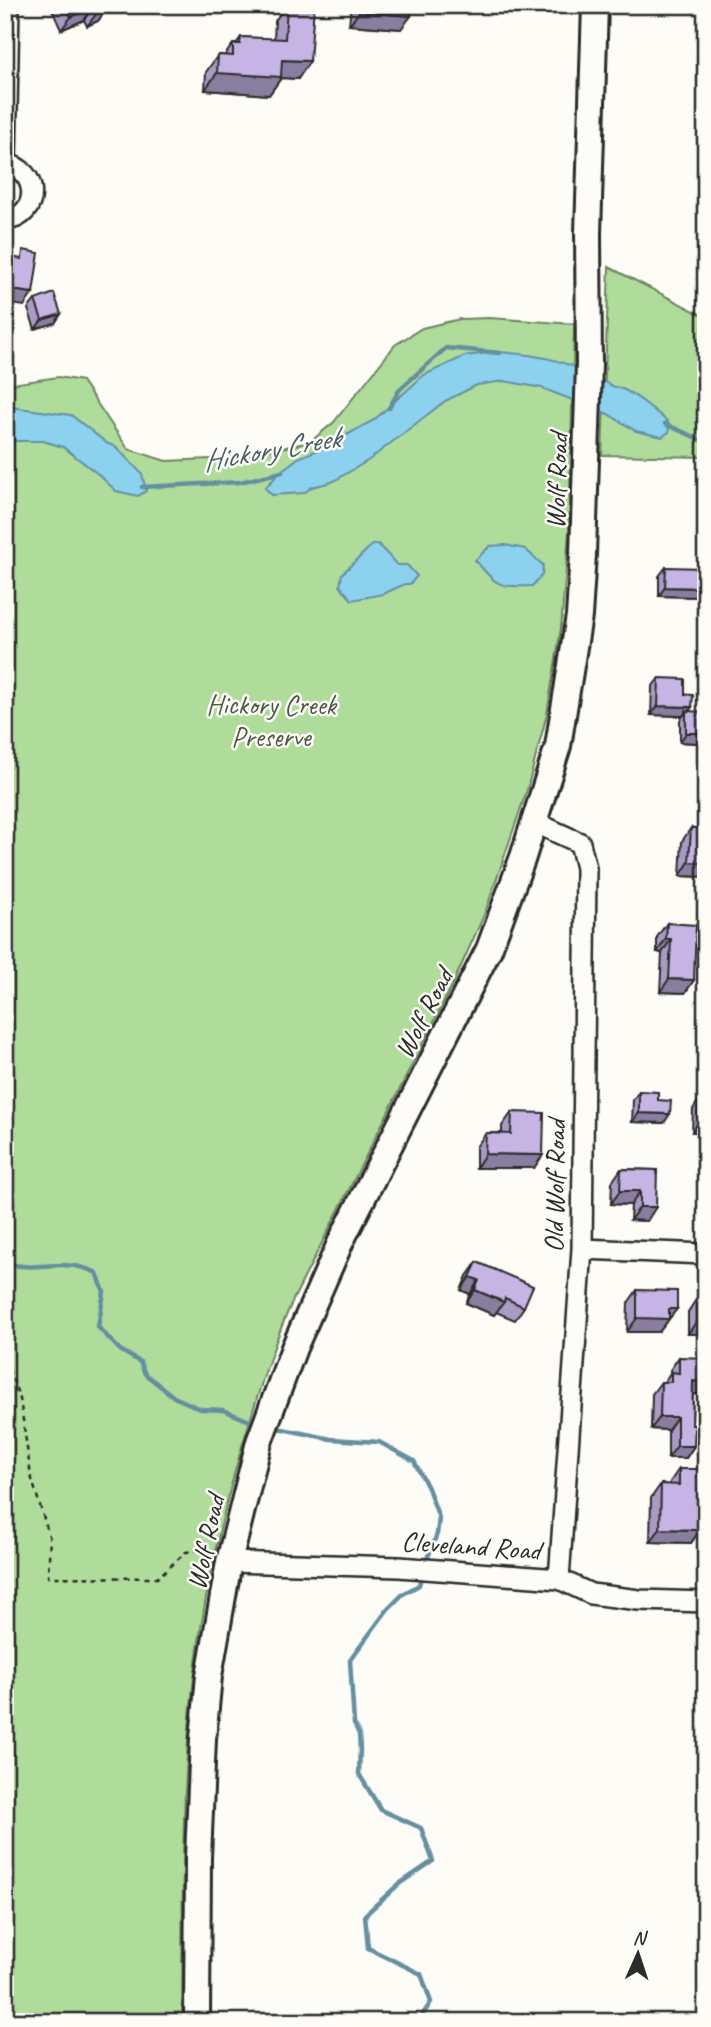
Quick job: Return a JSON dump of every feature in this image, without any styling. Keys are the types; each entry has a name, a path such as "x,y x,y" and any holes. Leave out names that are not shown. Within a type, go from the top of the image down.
{"main road":[{"name":"Wolf Road","path":"197,2022 198,1858 203,1739 219,1556 270,1409 341,1241 489,948 558,746 579,616 583,554 589,364 588,233 594,5"}],"street":[{"path":"5,220 19,216 26,210 33,193 27,176 21,169 6,164 9,5"},
{"name":"Old Wolf Road","path":"534,822 579,843 586,868 582,1249 559,1579"},
{"path":"582,1249 706,1254"},
{"name":"Cleveland Road","path":"219,1556 559,1579 591,1594 639,1600 706,1602"}],"path":[{"path":"5,1360 20,1399 31,1476 50,1539 48,1577 157,1578 186,1552 219,1556"}],"green space":[{"path":"609,267 706,317 706,457 602,455"},
{"name":"Hickory Creek Preserve","path":"490,318 574,324 569,532 561,628 547,714 527,790 485,913 452,986 293,1300 271,1356 240,1454 210,1576 192,1699 184,1811 182,2022 5,2022 5,385 58,377 82,381 128,449 166,461 233,458 310,442 334,422 395,345 422,328 460,319"}],"water":[{"path":"497,352 542,357 583,370 639,399 668,422 669,432 662,437 636,431 608,414 542,388 504,381 477,385 445,401 369,460 332,482 312,487 304,493 272,495 265,488 298,458 327,446 374,420 424,375 465,356"},
{"path":"5,408 71,415 108,444 115,446 142,474 146,491 138,496 116,491 63,447 43,441 5,441"},
{"path":"378,544 397,565 407,565 417,576 410,584 383,594 352,600 340,586 342,574 372,545"},
{"path":"505,545 525,549 543,565 542,575 532,586 499,583 475,560 490,546"}],"building":[{"path":"66,5 106,5 107,8 97,13 94,6 71,17"},
{"path":"287,5 314,5 310,61 282,60 281,77 217,73 218,55 233,56 233,44 240,44 241,37 285,39"},
{"path":"359,5 411,5 411,16 359,12"},
{"path":"23,250 39,253 33,293 5,289 5,256 22,259"},
{"path":"54,293 61,314 42,320 35,300"},
{"path":"666,567 706,568 705,588 665,587"},
{"path":"659,678 685,679 685,694 693,695 692,707 658,706"},
{"path":"686,711 704,712 704,733 686,733"},
{"path":"691,828 706,828 706,863 689,862"},
{"path":"667,923 696,925 694,980 669,979 671,939 666,939"},
{"path":"639,1091 658,1092 658,1100 671,1101 670,1114 639,1113"},
{"path":"699,1100 706,1100 706,1123 698,1123"},
{"path":"512,1112 544,1113 543,1155 485,1154 486,1133 511,1134"},
{"path":"621,1169 657,1170 656,1207 640,1207 640,1191 620,1191"},
{"path":"477,1262 533,1286 524,1307 505,1298 504,1302 475,1290 479,1280 470,1277"},
{"path":"637,1290 677,1291 677,1309 669,1309 669,1319 637,1318"},
{"path":"697,1298 706,1298 706,1321 697,1321"},
{"path":"679,1357 706,1358 706,1382 693,1381 694,1446 677,1446 677,1417 660,1417 661,1382 671,1382 671,1372 679,1373"},
{"path":"679,1469 701,1469 700,1530 660,1529 661,1484 679,1485"}],"waterway":[{"name":"Hickory Creek","path":"389,408 400,389 446,348 500,353"},
{"name":"Hickory Creek","path":"665,424 706,442"},
{"name":"Hickory Creek","path":"142,487 240,482 282,472"},
{"path":"5,1212 5,1222"},
{"path":"5,1263 17,1266 73,1266 97,1273 104,1292 98,1327 120,1350 140,1362 145,1374 174,1397 201,1409 223,1410 257,1424"},
{"path":"273,1427 331,1439 379,1442 414,1461 439,1518 437,1534 428,1557"},
{"path":"418,2022 431,2002 421,1974 368,1948 365,1915 399,1884 433,1861 421,1828 381,1810 359,1774 359,1734 354,1724 350,1660 388,1609 403,1594 419,1585 420,1581"}]}
